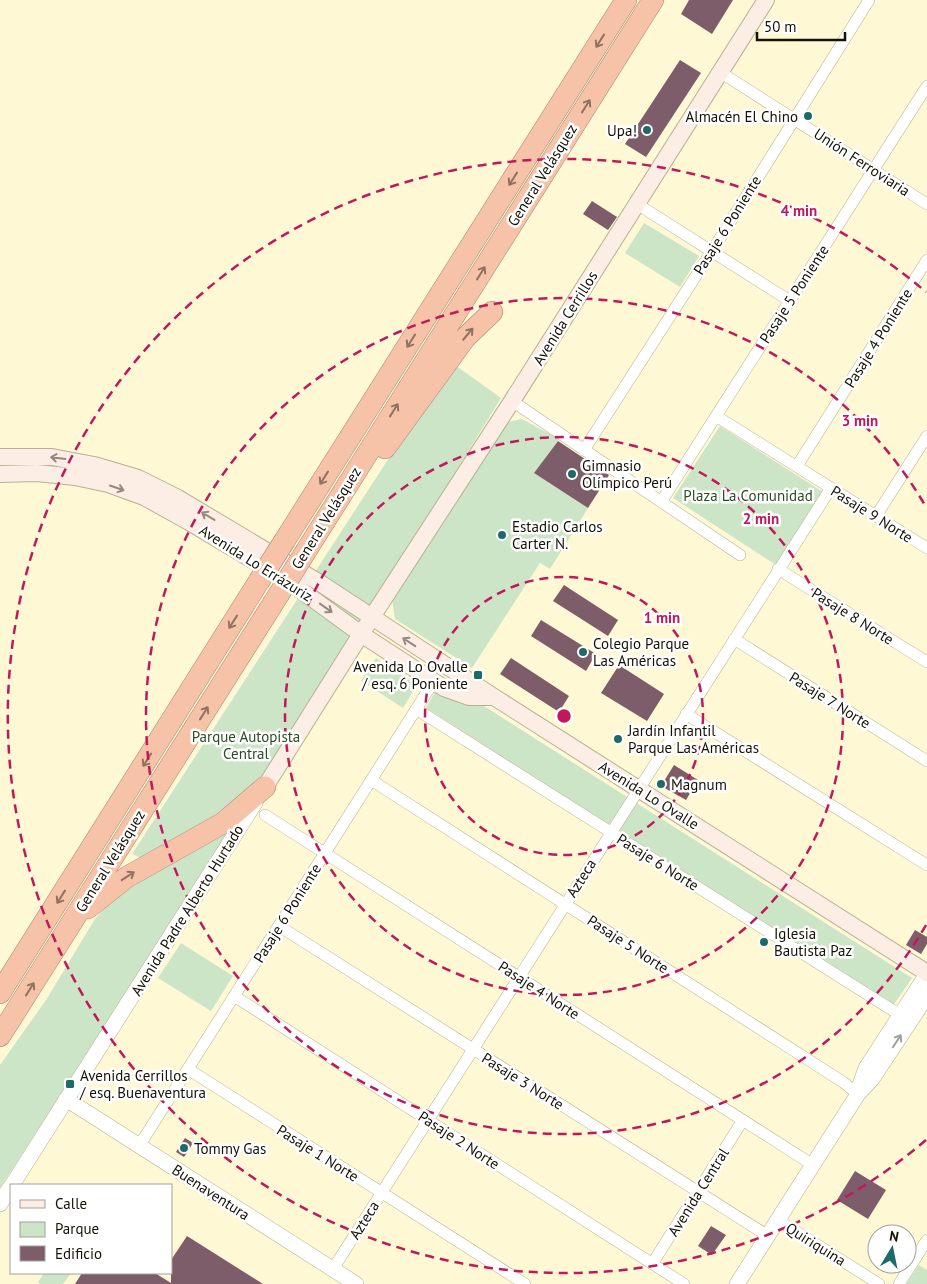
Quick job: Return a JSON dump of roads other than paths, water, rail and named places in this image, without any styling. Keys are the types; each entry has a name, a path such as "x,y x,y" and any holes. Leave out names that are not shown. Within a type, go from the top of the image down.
{"highway":[{"name":"General Velásquez","path":"0,993 626,0"},
{"name":"General Velásquez","path":"0,1036 653,0"},
{"path":"331,511 394,437 465,338 492,312"},
{"path":"66,931 110,888 145,866 223,823 265,787"}],"main road":[{"name":"Avenida Cerrillos","path":"361,634 512,401 766,0"},
{"name":"Avenida Lo Errázuriz","path":"0,457 52,457 73,460 138,478 178,498 250,540 320,583 371,618"},
{"name":"Avenida Lo Errázuriz","path":"0,474 37,473 75,477 108,484 144,498 189,522 291,583 361,634 434,681 456,693 469,697 494,697"},
{"name":"Avenida Lo Ovalle","path":"371,618 927,973"},
{"name":"Avenida Padre Alberto Hurtado","path":"265,787 361,634"}],"street":[{"name":"Pasaje 6 Poniente","path":"584,450 712,251 869,0"},
{"name":"Unión Ferroviaria","path":"720,72 927,204"},
{"name":"Pasaje 5 Poniente","path":"661,502 927,86"},
{"path":"637,204 790,301"},
{"name":"Pasaje 4 Poniente","path":"798,466 927,260"},
{"path":"512,401 740,555"},
{"name":"Pasaje 9 Norte","path":"716,416 927,548"},
{"path":"876,516 927,436"},
{"name":"Azteca","path":"332,1269 831,488"},
{"name":"Pasaje 8 Norte","path":"778,569 927,662"},
{"name":"Pasaje 7 Norte","path":"734,639 927,762"},
{"name":"Pasaje 6 Poniente","path":"139,1146 434,681"},
{"name":"Pasaje 6 Norte","path":"416,709 900,1015"},
{"path":"686,714 927,865"},
{"name":"Pasaje 5 Norte","path":"371,780 843,1082 858,1094"},
{"name":"Avenida Padre Alberto Hurtado","path":"12,1184 265,787"},
{"name":"Pasaje 4 Norte","path":"265,815 813,1165"},
{"name":"Pasaje 3 Norte","path":"279,926 768,1236"},
{"path":"858,1094 863,1075 927,973"},
{"name":"Pasaje 2 Norte","path":"234,996 684,1284"},
{"path":"737,1284 858,1094 872,1079 927,996"},
{"name":"Pasaje 1 Norte","path":"188,1070 524,1284"},
{"name":"Buenaventura","path":"66,1099 356,1284"},
{"name":"Avenida Central","path":"652,1264 743,1120"},
{"name":"Avenida Padre Alberto Hurtado","path":"0,1204 10,1188"},
{"name":"Quiriquina","path":"778,1220 879,1284"},
{"path":"899,1284 927,1240"}],"place":[{"name":"Almacén El Chino","path":"808,116"},
{"name":"Upa!","path":"647,130"},
{"name":"Gimnasio Olímpico Perú","path":"572,474"},
{"name":"Estadio Carlos Carter N.","path":"502,535"},
{"name":"Colegio Parque Las Américas","path":"583,652"},
{"name":"Avenida Lo Ovalle / esq. 6 Poniente","path":"478,675"},
{"name":"Jardín Infantil Parque Las Américas","path":"618,739"},
{"name":"Magnum","path":"661,784"},
{"name":"Iglesia Bautista Paz","path":"764,942"},
{"name":"Avenida Cerrillos / esq. Buenaventura","path":"70,1084"},
{"name":"Tommy Gas","path":"184,1148"}],"park label":[{"name":"Plaza La Comunidad","path":"748,495"},
{"name":"Parque Autopista Central","path":"246,744"}]}
